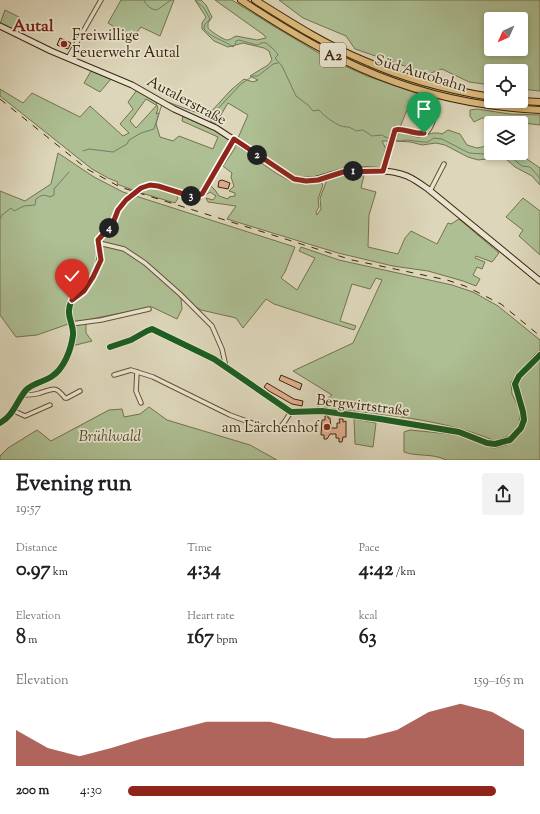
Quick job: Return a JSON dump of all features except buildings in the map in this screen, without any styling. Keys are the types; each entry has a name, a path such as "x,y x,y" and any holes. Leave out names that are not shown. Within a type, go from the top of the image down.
{"highway":[{"name":"Süd Autobahn","path":"241,0 307,41 382,77 444,96 496,106 540,110"},
{"name":"Süd Autobahn","path":"255,0 351,55 385,69 434,85 484,96"},
{"path":"528,101 540,102"}],"main road":[{"name":"Autalerstraße","path":"0,26 68,58 132,85 165,105 216,128 294,179 306,181 318,180 343,172 383,171 408,176 430,191 540,282"}],"street":[{"path":"68,58 101,0"},
{"path":"383,171 391,141 397,129 417,134 426,132 430,128 437,110"},
{"path":"0,423 8,418 14,411 23,395 31,386 51,377 62,367 73,334 69,318 69,309 72,300 84,291 93,277 101,260 98,240 113,223 118,210 126,200 141,188 150,185 190,196 202,194 234,139"},
{"path":"430,191 444,164"},
{"path":"99,243 124,249 145,263 180,294 212,326 222,349 226,367"},
{"path":"71,324 101,320 148,309"},
{"path":"110,347 131,340 152,329 214,359 291,412 280,428 271,430 230,415 153,377 131,370 114,375"},
{"name":"Bergwirtstraße","path":"291,412 322,411 342,414 459,432 486,443 503,444 517,435 524,420 521,404 515,389 516,380 540,355"},
{"path":"137,372 136,391 141,403"},
{"path":"23,395 39,393 53,388 58,390 65,398 67,398 80,391"},
{"path":"14,411 25,416 50,405"}],"green space":[{"path":"121,0 174,0 160,36 141,27 132,38 108,23"},
{"path":"195,0 201,0 206,5 212,17 208,23 208,28 225,40 236,36 257,40 266,38 264,35 215,0 232,0 327,58 367,76 431,98 435,101 432,108 410,103 400,127 394,126 388,141 382,141 386,149 381,170 356,170 317,178 302,178 294,176 238,138 248,115 228,103 216,123 212,123 208,116 231,90 244,79 253,82 258,80 250,76 268,65 272,60 269,51 264,48 243,43 228,47 214,41 202,29 202,23 206,17"},
{"path":"279,0 540,0 540,91 528,90 528,64 484,64 484,84 469,82 442,69 428,74 355,49 346,36 303,18"},
{"path":"5,10 21,18 15,31 0,24"},
{"path":"91,71 111,79 100,92 84,83"},
{"path":"0,89 23,103 32,93 80,117 90,106 123,136 129,133 120,124 133,109 128,102 137,90 157,103 156,105 146,99 130,121 136,128 157,105 158,109 156,114 159,113 156,124 160,137 173,141 179,136 213,149 218,137 182,121 183,115 210,127 230,141 199,193 186,192 154,183 144,185 133,190 117,184 118,182 92,169 0,96"},
{"path":"477,109 510,114 540,115 540,125 528,124 528,116 484,116 484,118 474,122 470,116 470,110"},
{"path":"448,130 460,134 467,145 477,148 484,146 484,159 478,160 468,157 445,145 436,143 422,145 411,142 393,141 399,133 415,136 434,133 442,134"},
{"path":"234,144 277,174 294,182 310,184 321,182 323,185 318,199 319,207 316,212 317,215 321,209 320,198 327,180 341,175 364,175 361,188 376,192 369,215 368,247 398,254 405,238 411,231 437,244 448,223 451,224 459,219 499,253 492,262 476,256 475,258 485,262 482,269 477,267 473,275 480,279 476,286 428,271 393,266 338,253 227,219 236,206 208,202 206,198 213,200 216,196 210,192 206,195 204,194 209,184 219,196 228,199 229,197 235,196 235,193 229,191 234,186 231,177 232,173 223,166 235,148"},
{"path":"58,153 94,177 123,192 295,247 281,278 297,290 315,258 299,251 301,247 339,260 452,285 473,292 498,306 540,340 540,350 511,382 512,394 520,410 519,427 509,436 495,441 454,427 410,418 323,407 314,410 332,395 293,371 353,343 382,280 376,278 370,289 352,284 340,321 356,326 354,330 274,304 266,299 243,328 236,318 201,310 181,298 182,309 177,319 152,307 86,320 86,333 92,341 72,346 75,336 74,322 37,335 16,337 0,315 0,191 25,201 51,184"},
{"path":"507,160 528,160 540,168 540,185 532,176 515,167"},
{"path":"149,187 155,187 176,193 178,198 175,203 138,192"},
{"path":"523,198 540,211 540,255 519,236 523,230 506,217"},
{"path":"540,359 540,460 446,460 436,456 404,452 404,432 410,430 460,435 494,448 507,445 519,436 527,418 518,388 520,378"},
{"name":"Brühlwald","path":"149,407 167,420 250,445 277,460 0,460 0,456 8,448 37,430 51,441 109,410 122,409 124,417 140,414"},
{"path":"354,419 376,423 373,447 355,444"}],"waterway":[{"path":"144,0 149,7 157,10 171,0"},
{"path":"195,0 204,8 210,19 205,24 204,29 207,32 233,47 236,41 239,40 257,45 263,43 267,44 278,55 275,58 282,66 296,96 313,111 319,110 338,125 349,127 356,131 363,130 372,136 382,135 400,141 407,140 428,142 434,138 442,139 469,153 484,154"},
{"path":"165,101 206,116 212,115 241,84 253,76 258,76 273,64 278,63"},
{"path":"83,151 89,149 113,152 127,144 129,140 141,133 154,129 162,104"},
{"path":"514,160 522,166 530,167 540,178"},
{"path":"0,219 2,215 11,208 14,211 24,206 35,205 36,199 39,197 43,195 50,197 54,195 54,189 69,172"}],"railway":[{"path":"0,99 87,169 120,187 352,260 447,280 465,286 501,304 540,336"}],"cycle path":[{"path":"0,423 9,416 26,390 56,374 66,359 71,347 73,335 69,307 73,299 84,291 92,279 98,267 100,254 98,240 113,223 118,210 126,200 141,188 150,185 191,196 202,194 234,139"},
{"path":"110,347 131,340 152,329 214,359 291,412 322,411 380,419 459,432 487,443 495,444 510,440 521,428 524,420 523,412 515,384 519,376 540,355"}],"place":[{"name":"Freiwillige Feuerwehr Autal","path":"64,44"},
{"name":"am Lärchenhof","path":"327,427"}],"district":[{"name":"Autal","path":"33,25"}],"route":[{"path":"72,300 84,291 93,277 101,260 98,240 113,223 118,210 126,200 141,188 150,185 190,196 198,196 202,194 234,139 294,179 306,181 318,180 343,172 383,171 388,148 395,130 400,129 409,133 417,134 424,133"}]}
